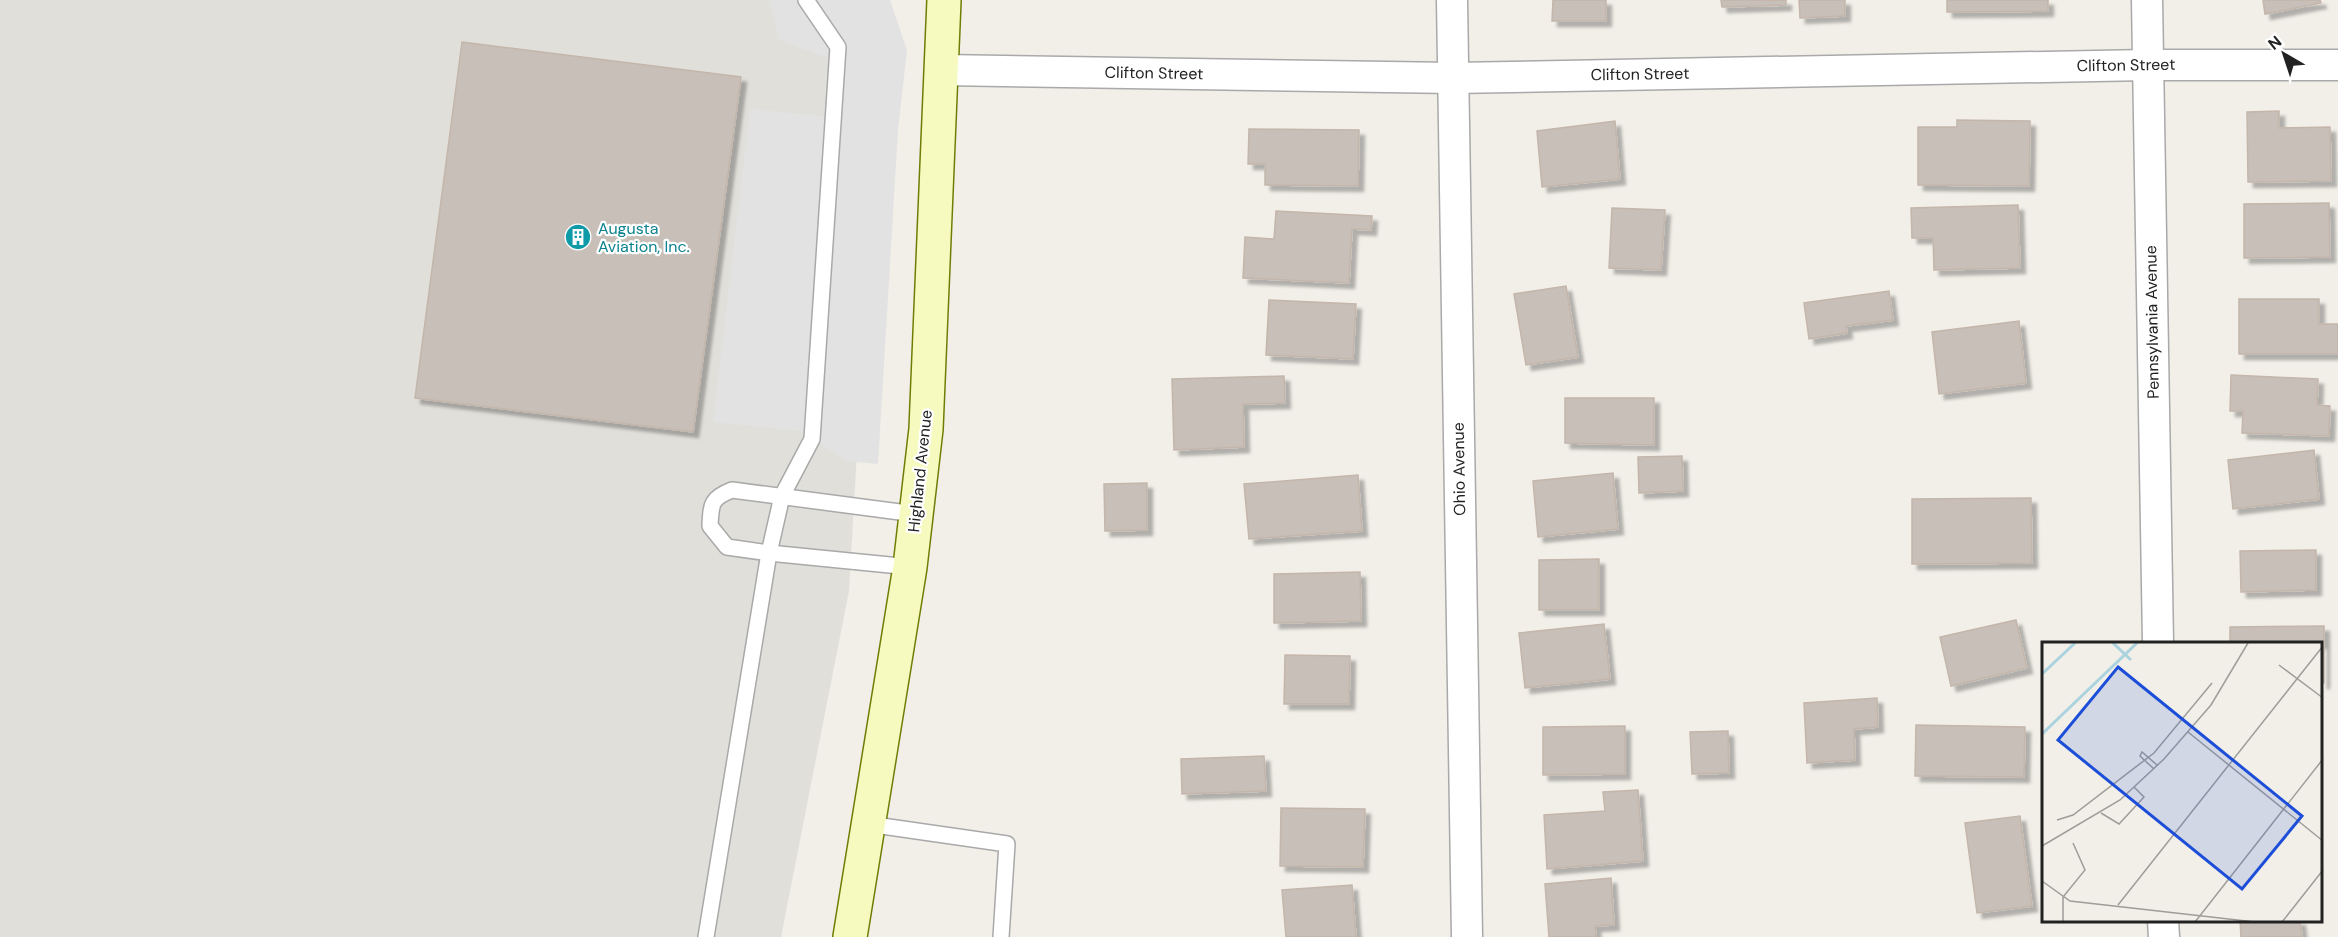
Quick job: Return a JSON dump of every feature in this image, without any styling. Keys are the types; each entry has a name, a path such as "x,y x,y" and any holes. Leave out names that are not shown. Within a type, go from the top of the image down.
{"main road":[{"name":"Highland Avenue","path":"850,937 910,567 926,429 944,0"}],"street":[{"name":"Ohio Avenue","path":"1452,0 1467,937"},
{"name":"Pennsylvania Avenue","path":"2147,0 2158,642"},
{"name":"Clifton Street","path":"942,70 1453,78 2148,65 2338,65"},
{"path":"2163,922 2164,937"}],"lane":[{"path":"706,937 770,553 782,496 812,439 838,47 806,0"},
{"path":"910,567 726,547 710,526 711,509 717,496 732,490 915,514"},
{"path":"868,824 1007,844 1001,937"}],"shaded area":[{"path":"0,0 883,0 849,591 781,937 0,937"},
{"path":"769,0 890,0 907,50 898,130 878,464 847,461 800,431 713,422 750,109 824,116 828,58 779,40"}],"building":[{"path":"1553,0 1606,0 1606,21 1552,21"},
{"path":"1721,0 1786,0 1786,5 1722,7"},
{"path":"1799,0 1845,0 1845,16 1800,18"},
{"path":"1947,0 2048,0 2048,11 1947,12"},
{"path":"2263,0 2320,0 2321,3 2265,14"},
{"name":"Augusta Aviation, Inc.","path":"462,42 741,77 693,432 415,398"},
{"path":"2279,111 2279,128 2330,127 2331,181 2248,182 2247,112"},
{"path":"1957,120 2030,121 2029,186 1918,185 1918,127 1957,127"},
{"path":"1615,121 1620,179 1542,187 1537,131"},
{"path":"1249,129 1359,130 1358,186 1265,185 1265,164 1248,164"},
{"path":"2329,203 2330,257 2244,258 2244,204"},
{"path":"2018,205 2020,268 1934,270 1933,238 1912,238 1911,208"},
{"path":"1612,208 1665,210 1661,270 1609,268"},
{"path":"1276,211 1372,216 1371,230 1352,229 1349,283 1243,278 1245,237 1274,239"},
{"path":"1566,286 1578,357 1526,365 1514,294"},
{"path":"1889,291 1893,320 1846,326 1847,333 1809,339 1804,303"},
{"path":"2239,299 2319,299 2319,324 2338,324 2338,354 2239,354"},
{"path":"1269,300 1356,304 1353,359 1266,355"},
{"path":"2019,321 2026,383 1939,394 1932,332"},
{"path":"2231,375 2318,379 2317,405 2330,406 2329,436 2242,433 2243,411 2230,411"},
{"path":"1284,376 1285,403 1243,404 1244,447 1174,450 1172,379"},
{"path":"1565,398 1654,398 1654,445 1565,443"},
{"path":"2314,450 2319,499 2233,509 2228,460"},
{"path":"1682,456 1683,491 1639,493 1638,457"},
{"path":"1613,473 1618,529 1538,537 1533,481"},
{"path":"1358,475 1362,531 1249,539 1244,484"},
{"path":"1147,483 1147,530 1105,531 1104,484"},
{"path":"2031,498 2032,563 1912,564 1912,499"},
{"path":"2316,550 2316,590 2241,592 2240,551"},
{"path":"1599,559 1599,610 1539,610 1539,560"},
{"path":"1360,572 1361,621 1274,623 1274,574"},
{"path":"2016,620 2027,668 1951,686 1940,637"},
{"path":"1604,624 1610,679 1525,688 1519,633"},
{"path":"2324,626 2324,683 2323,642 2230,642 2230,627"},
{"path":"1285,655 1350,656 1349,704 1284,704"},
{"path":"1877,698 1878,727 1854,729 1855,760 1807,763 1804,703"},
{"path":"1916,725 2025,727 2024,777 1915,776"},
{"path":"1625,726 1625,774 1543,775 1543,727"},
{"path":"1728,731 1729,773 1692,774 1690,732"},
{"path":"1264,756 1266,791 1182,794 1181,759"},
{"path":"1638,790 1643,861 1547,869 1544,815 1605,811 1603,792"},
{"path":"1281,808 1365,809 1363,867 1280,866"},
{"path":"2020,816 2032,906 1977,913 1965,823"},
{"path":"1611,878 1614,925 1595,926 1596,937 1549,937 1545,884"},
{"path":"1352,885 1356,937 1286,937 1282,890"},
{"path":"2240,922 2300,922 2302,937 2241,937"}],"place":[{"name":"Augusta Aviation, Inc.","path":"578,237"}]}
